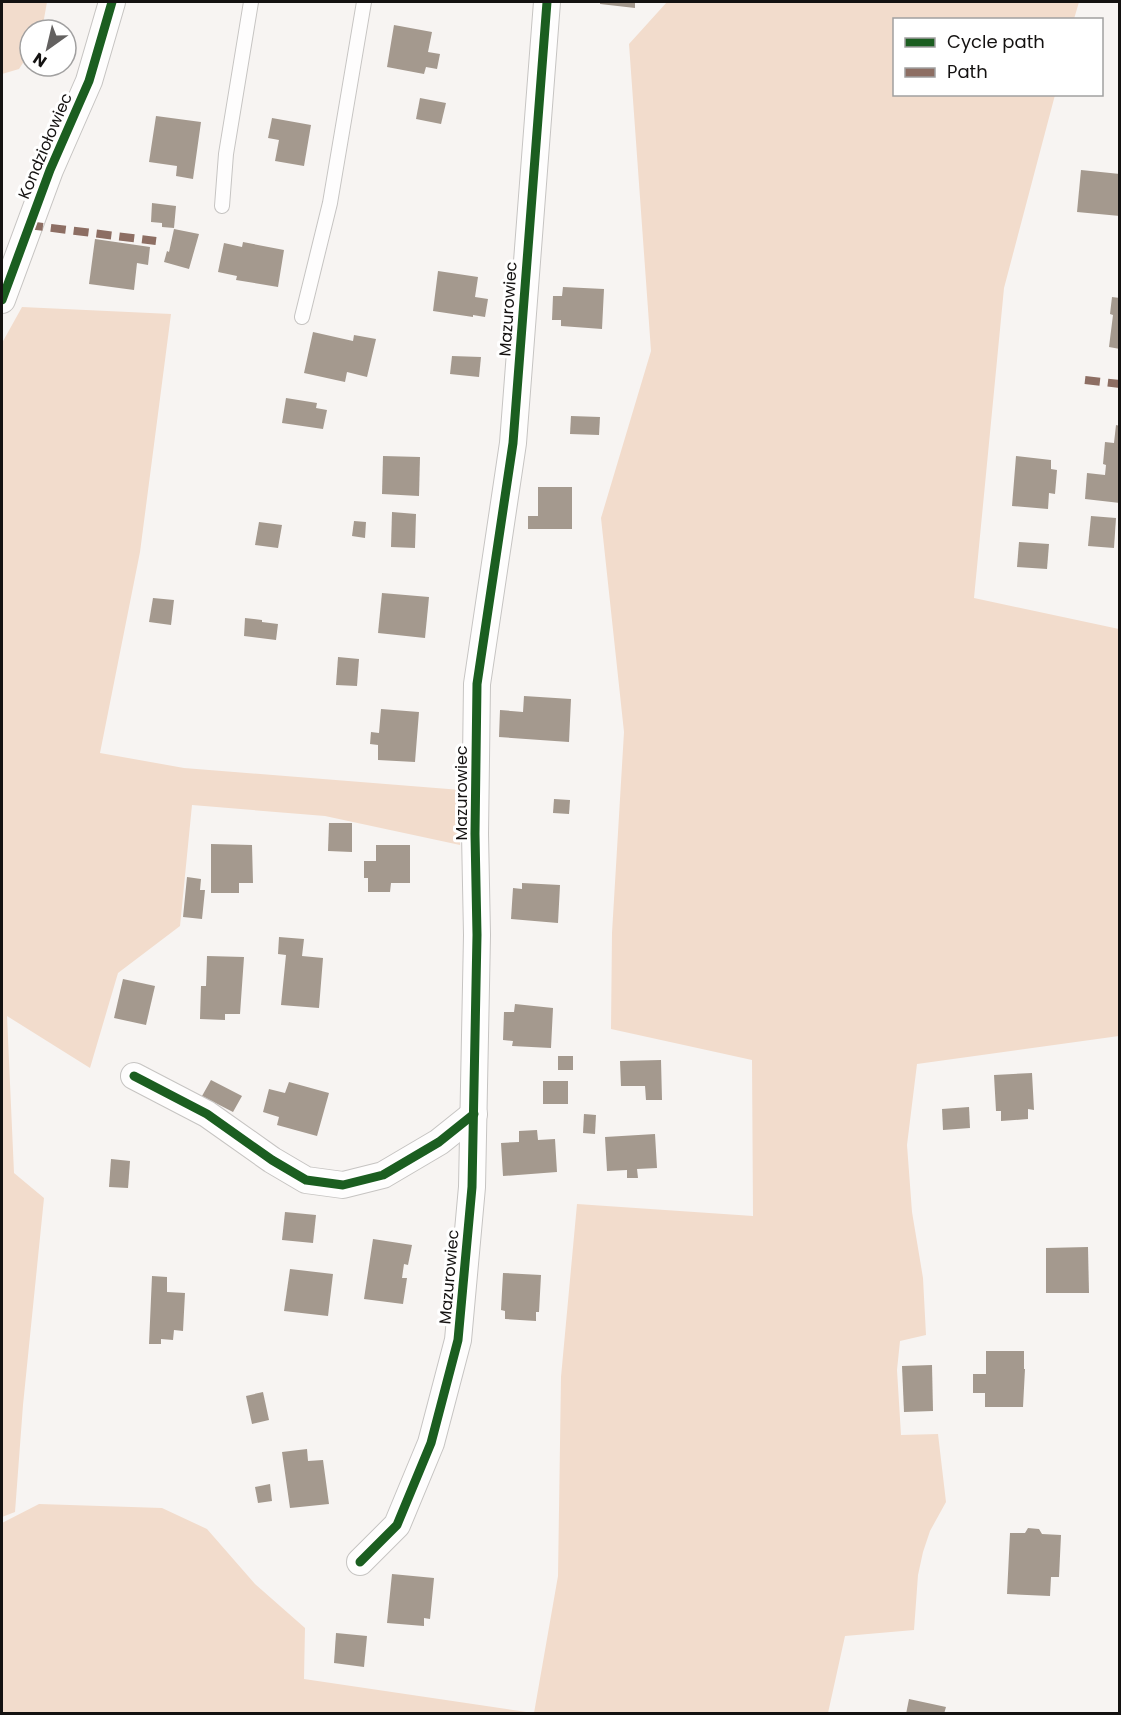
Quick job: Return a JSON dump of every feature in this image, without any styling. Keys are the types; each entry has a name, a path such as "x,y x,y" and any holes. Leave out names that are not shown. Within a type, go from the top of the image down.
{"street":[{"name":"Kondziołowiec","path":"2,300 50,170 89,81 112,2"},
{"name":"Mazurowiec","path":"360,1562 397,1525 431,1443 458,1340 472,1187 477,935 475,834 477,684 513,443 547,2"},
{"path":"134,1076 207,1114 272,1160 306,1180 343,1185 383,1175 439,1142 474,1114"}],"lane":[{"path":"222,206 226,154 251,2"},
{"path":"302,317 330,203 364,2"}],"shaded area":[{"path":"2,2 47,2 44,18 18,18 18,69 2,74"},
{"path":"667,2 1079,2 1074,18 893,18 893,96 1055,96 1004,288 974,598 1119,629 1119,1036 917,1064 907,1145 912,1212 923,1278 926,1335 900,1341 897,1370 901,1435 938,1434 946,1502 930,1531 923,1552 918,1575 914,1630 845,1636 828,1713 534,1713 558,1576 561,1377 577,1204 753,1216 752,1060 611,1029 612,933 624,732 601,518 651,351 629,44"},
{"path":"22,307 171,314 140,552 100,753 184,768 461,790 460,845 325,816 192,805 180,926 118,973 90,1068 7,1016 14,1173 44,1198 23,1405 15,1512 2,1517 2,343"},
{"path":"39,1504 162,1508 207,1529 255,1584 305,1628 304,1679 533,1713 2,1713 2,1523"}],"building":[{"path":"600,2 635,2 635,8 600,4"},
{"path":"394,25 432,32 428,52 440,54 437,69 426,67 424,74 387,67"},
{"path":"420,98 446,103 441,124 416,119"},
{"path":"156,116 201,122 193,179 176,176 177,166 149,162"},
{"path":"272,118 311,125 304,166 275,161 279,140 268,138"},
{"path":"1081,170 1120,174 1120,216 1077,212"},
{"path":"152,203 176,206 174,228 162,227 162,223 151,222"},
{"path":"174,229 199,234 189,269 164,262 167,251 169,252"},
{"path":"95,239 150,247 148,265 137,263 134,290 89,284"},
{"path":"243,242 284,250 278,287 236,280 237,276 218,272 224,243 242,247"},
{"path":"438,271 478,277 475,297 488,299 485,317 433,311"},
{"path":"563,287 604,289 602,329 561,326 561,320 552,320 553,296 562,296"},
{"path":"1112,297 1120,298 1120,349 1109,347 1113,315 1110,314"},
{"path":"313,332 353,341 354,335 376,339 367,377 347,372 345,382 304,373"},
{"path":"452,356 481,357 479,377 450,374"},
{"path":"286,398 317,403 316,408 327,410 323,429 282,423"},
{"path":"571,416 600,417 599,435 570,434"},
{"path":"1116,425 1120,426 1120,503 1085,499 1087,473 1105,475 1106,465 1103,464 1105,442 1114,443"},
{"path":"383,456 420,457 419,496 382,494"},
{"path":"1016,456 1051,460 1051,469 1057,470 1055,494 1049,493 1048,509 1012,506"},
{"path":"538,487 572,487 572,529 528,529 528,516 538,516"},
{"path":"392,512 416,514 415,548 391,547"},
{"path":"1091,516 1116,518 1114,548 1088,546"},
{"path":"354,521 366,522 365,538 352,536"},
{"path":"259,522 282,525 278,548 255,545"},
{"path":"1019,542 1049,544 1047,569 1017,567"},
{"path":"382,593 429,597 425,638 378,633"},
{"path":"153,598 174,600 171,625 149,622"},
{"path":"245,618 278,624 276,640 244,636"},
{"path":"338,657 359,659 357,686 336,685"},
{"path":"524,696 571,699 569,742 499,737 500,710 523,712"},
{"path":"381,709 419,712 415,762 378,760 378,745 370,744 371,732 379,733"},
{"path":"554,799 570,800 569,814 553,813"},
{"path":"329,823 352,823 352,852 328,851"},
{"path":"211,844 252,845 253,883 239,883 239,893 211,893"},
{"path":"376,845 410,845 410,883 391,883 390,892 368,892 368,878 364,878 364,861 376,861"},
{"path":"187,877 201,879 200,890 205,890 202,919 183,917"},
{"path":"522,883 560,885 558,923 511,919 513,888 522,889"},
{"path":"279,937 304,939 302,956 323,958 319,1008 281,1005 286,955 278,954"},
{"path":"207,956 244,957 240,1014 225,1014 225,1020 200,1019 201,986 206,986"},
{"path":"123,979 155,986 146,1025 114,1018"},
{"path":"515,1004 553,1008 551,1048 512,1046 513,1041 503,1040 504,1012 514,1012"},
{"path":"558,1056 573,1056 573,1070 558,1070"},
{"path":"661,1060 662,1100 646,1100 645,1086 621,1086 620,1061"},
{"path":"1032,1073 1034,1110 1028,1109 1028,1119 1001,1121 1001,1111 996,1111 994,1075"},
{"path":"211,1080 242,1096 233,1112 202,1096"},
{"path":"543,1081 568,1081 568,1104 543,1104"},
{"path":"289,1082 329,1093 317,1136 277,1125 279,1117 263,1112 269,1089 285,1093"},
{"path":"969,1107 970,1128 943,1130 942,1109"},
{"path":"584,1114 596,1115 595,1134 583,1133"},
{"path":"537,1130 538,1140 555,1139 557,1172 503,1176 501,1143 519,1142 519,1131"},
{"path":"655,1134 657,1168 637,1169 638,1178 627,1178 627,1170 607,1171 605,1137"},
{"path":"111,1159 130,1161 128,1188 109,1187"},
{"path":"285,1212 316,1215 313,1243 282,1240"},
{"path":"373,1239 412,1245 408,1265 404,1264 402,1278 407,1278 403,1304 364,1299"},
{"path":"1088,1247 1089,1293 1046,1293 1046,1248"},
{"path":"290,1269 333,1274 328,1316 284,1311"},
{"path":"503,1273 541,1275 539,1312 536,1312 536,1321 505,1319 505,1311 501,1310"},
{"path":"152,1276 167,1277 167,1292 185,1293 183,1331 174,1330 173,1340 161,1339 161,1344 149,1344"},
{"path":"986,1351 1024,1351 1023,1407 985,1407 985,1393 973,1393 973,1374 986,1374"},
{"path":"932,1365 933,1411 904,1412 902,1366"},
{"path":"263,1392 269,1420 252,1424 246,1396"},
{"path":"307,1449 308,1461 323,1460 329,1504 290,1508 282,1452"},
{"path":"270,1484 272,1501 258,1503 255,1487"},
{"path":"1028,1528 1039,1529 1042,1534 1061,1535 1059,1577 1051,1577 1050,1596 1007,1594 1010,1533 1025,1533"},
{"path":"392,1574 434,1578 430,1619 424,1618 424,1626 387,1623"},
{"path":"336,1633 367,1636 364,1667 334,1663"},
{"path":"909,1699 946,1707 944,1714 906,1714"}],"marked path":[{"path":"28,225 156,241"},
{"path":"1085,380 1120,384"}],"cycle path":[{"path":"2,300 50,170 89,81 112,2"},
{"path":"360,1562 397,1525 431,1443 458,1340 472,1187 477,935 475,834 477,684 513,443 547,2"},
{"path":"134,1076 207,1114 272,1160 306,1180 343,1185 383,1175 439,1142 474,1114"}]}
